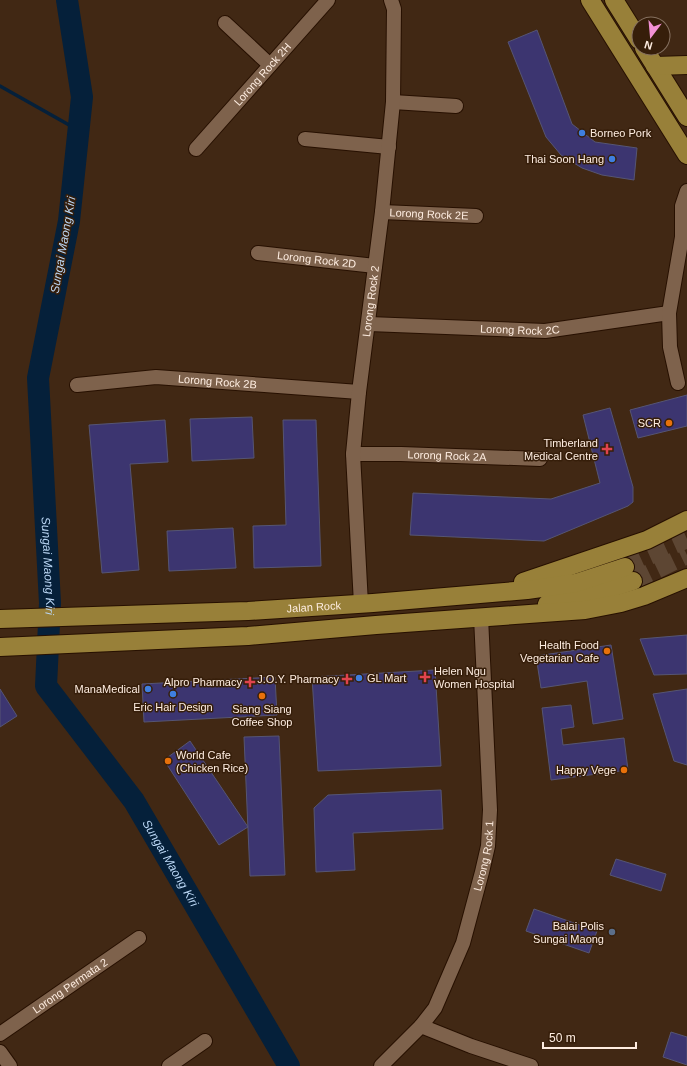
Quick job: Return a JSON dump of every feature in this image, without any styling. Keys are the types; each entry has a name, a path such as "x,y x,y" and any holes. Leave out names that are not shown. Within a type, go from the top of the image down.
{"main road":[{"path":"590,0 687,154"},
{"path":"614,0 631,27"},
{"path":"649,56 687,117"},
{"path":"655,66 687,65"},
{"path":"502,591 526,581 646,540 687,520"},
{"name":"Jalan Rock","path":"7,619 248,611 360,604 526,590 629,574 603,591 481,617"},
{"name":"Jalan Rock","path":"0,647 248,636 585,610 620,603 687,578"}],"street":[{"name":"Lorong Rock 2H","path":"196,149 328,0"},
{"name":"Lorong Rock 2","path":"360,604 353,454 359,392 369,324 382,212 393,102 394,9 391,0"},
{"path":"225,22 270,65"},
{"path":"393,102 456,106"},
{"path":"305,139 389,147"},
{"path":"678,383 670,347 669,313 682,236 684,206 687,191"},
{"name":"Lorong Rock 2E","path":"382,212 476,216"},
{"name":"Lorong Rock 2D","path":"258,252 375,266"},
{"name":"Lorong Rock 2C","path":"369,324 545,331 669,313"},
{"name":"Lorong Rock 2B","path":"77,385 156,377 359,392"},
{"name":"Lorong Rock 2A","path":"353,454 401,454 540,459"},
{"name":"Lorong Rock 1","path":"381,1066 422,1026 435,1008 463,943 488,846 490,810 481,617"},
{"name":"Lorong Permata 2","path":"0,1034 139,938"},
{"path":"422,1026 472,1046 531,1066"},
{"path":"169,1066 205,1041"},
{"path":"0,1052 10,1066"}],"building":[{"path":"537,30 572,124 595,142 637,148 634,180 602,175 582,168 561,155 546,137 508,42"},
{"path":"687,395 687,426 638,438 630,410"},
{"name":"Timberland Medical Centre","path":"610,408 633,487 633,502 628,506 544,541 410,535 413,493 551,499 600,483 583,415"},
{"path":"252,417 254,458 192,461 190,419"},
{"path":"165,420 168,462 130,464 139,570 102,573 89,425"},
{"path":"283,420 316,420 321,566 254,568 253,526 286,525"},
{"path":"233,528 236,568 169,571 167,531"},
{"path":"687,635 687,674 654,675 640,639"},
{"path":"611,645 623,719 593,724 587,681 541,688 536,656"},
{"path":"435,670 441,766 318,771 312,677"},
{"path":"275,677 277,715 144,722 142,684"},
{"path":"0,689 17,716 0,727"},
{"path":"687,689 687,765 674,761 653,694"},
{"path":"571,705 574,727 561,729 563,745 624,738 628,770 551,780 542,708"},
{"path":"279,736 285,875 250,876 244,737"},
{"path":"190,741 248,827 219,845 164,760"},
{"path":"441,790 443,829 353,833 355,870 316,872 314,808 328,795"},
{"path":"616,859 666,874 661,891 610,875"},
{"path":"534,909 597,931 589,953 526,931"},
{"path":"671,1032 687,1037 687,1065 663,1057"}],"waterway":[{"name":"Sungai Maong Kiri","path":"67,0 82,97 69,221 38,378 50,603 46,686 134,801 289,1066"},
{"path":"0,86 78,130"}],"tunnel":[{"path":"625,567 687,539"},
{"path":"633,581 687,555"}],"place":[{"name":"Borneo Pork","path":"582,133"},
{"name":"Thai Soon Hang","path":"612,159"},
{"name":"SCR","path":"669,423"},
{"name":"Timberland Medical Centre","path":"607,449"},
{"name":"Health Food Vegetarian Cafe","path":"607,651"},
{"name":"Helen Ngu Women Hospital","path":"425,677"},
{"name":"GL Mart","path":"359,678"},
{"name":"J.O.Y. Pharmacy","path":"347,679"},
{"name":"Alpro Pharmacy","path":"250,682"},
{"name":"ManaMedical","path":"148,689"},
{"name":"Eric Hair Design","path":"173,694"},
{"name":"Siang Siang Coffee Shop","path":"262,696"},
{"name":"World Cafe (Chicken Rice)","path":"168,761"},
{"name":"Happy Vege","path":"624,770"},
{"name":"Balai Polis Sungai Maong","path":"612,932"}]}
